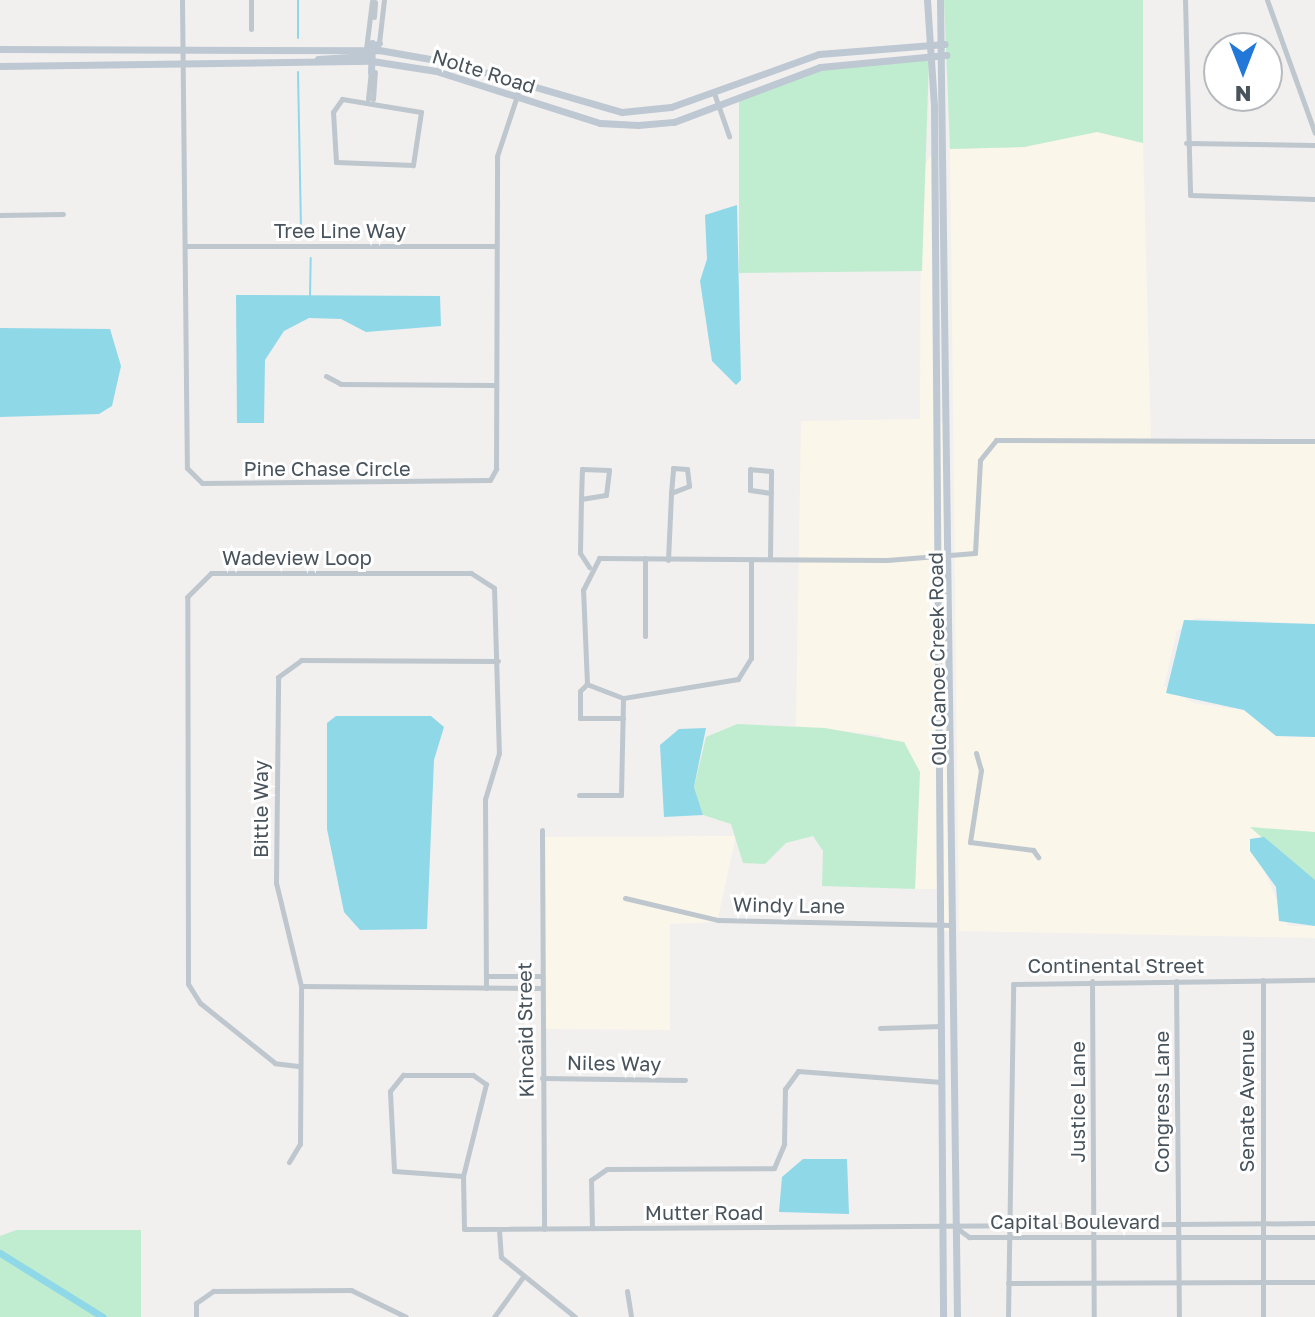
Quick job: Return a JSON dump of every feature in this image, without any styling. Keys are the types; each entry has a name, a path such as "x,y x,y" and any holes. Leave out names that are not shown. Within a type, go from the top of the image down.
{"main road":[{"name":"Old Canoe Creek Road","path":"927,0 932,56 943,1317"},
{"name":"Old Canoe Creek Road","path":"940,0 946,55 957,1317"},
{"name":"Nolte Road","path":"0,49 373,50 430,58 622,112 714,93 819,54 945,44"},
{"name":"Nolte Road","path":"0,66 316,61 373,50"},
{"name":"Nolte Road","path":"373,50 384,62 619,125 674,122 820,67 946,55"},
{"path":"373,72 373,50 430,58"},
{"path":"373,72 384,62"},
{"path":"936,419 950,419"}],"street":[{"name":"Pine Chase Circle","path":"182,0 186,62 187,468 202,483 480,484 496,469 494,246 497,156 521,84"},
{"path":"251,0 251,29"},
{"path":"1185,0 1186,143 1190,195 1315,199"},
{"path":"1267,0 1315,133"},
{"path":"373,50 377,1"},
{"path":"373,50 377,1"},
{"path":"371,99 373,72"},
{"path":"714,93 721,105 729,136"},
{"path":"371,99 421,112 413,165 336,162 335,106 371,99"},
{"path":"1186,143 1315,145"},
{"path":"0,215 63,214"},
{"name":"Tree Line Way","path":"187,246 494,246"},
{"path":"326,376 341,384 495,385"},
{"path":"589,567 613,553 668,560 770,559 951,554 980,547 980,460 996,440 1315,441"},
{"path":"668,560 671,493 673,468 687,469 690,478 685,491 671,493"},
{"path":"581,499 606,495 609,470 582,469 581,499 580,553 589,567 587,684 580,691 580,718 623,718"},
{"path":"770,559 771,493 771,469 750,469 750,490 771,493"},
{"path":"645,558 645,636"},
{"path":"587,684 623,698 738,679 748,671 751,559"},
{"name":"Wadeview Loop","path":"298,1066 275,1063 200,1003 188,984 191,586 211,573 471,573 484,578 498,599 499,753 485,799 486,988"},
{"name":"Bittle Way","path":"289,1162 300,1144 298,1066 301,986 276,883 278,677 301,660 498,661"},
{"path":"579,795 621,795 623,698"},
{"path":"976,753 981,770 970,842 1033,850 1038,857"},
{"name":"Kincaid Street","path":"542,830 540,988 544,1229"},
{"name":"Windy Lane","path":"625,898 718,920 955,925"},
{"path":"486,976 540,976"},
{"name":"Continental Street","path":"1008,1317 1009,991 1021,980 1315,980"},
{"name":"Senate Avenue","path":"1263,980 1263,1317"},
{"name":"Justice Lane","path":"1092,981 1094,1317"},
{"name":"Congress Lane","path":"1176,981 1179,1317"},
{"path":"301,986 540,988"},
{"path":"880,1028 942,1026"},
{"path":"592,1228 591,1180 607,1169 774,1168 784,1144 785,1089 798,1071 943,1082"},
{"path":"473,1075 486,1084 463,1176 394,1171 390,1091 398,1076 473,1075"},
{"name":"Niles Way","path":"542,1078 685,1080"},
{"name":"Mutter Road","path":"463,1176 464,1229 957,1229"},
{"name":"Capital Boulevard","path":"957,1229 1008,1223 1315,1223"},
{"name":"Capital Boulevard","path":"957,1229 969,1237 1315,1237"},
{"path":"499,1230 501,1257 575,1317"},
{"path":"494,1317 523,1277"},
{"path":"1008,1283 1315,1282"},
{"path":"196,1317 196,1303 213,1291 336,1290 367,1294 406,1317"},
{"path":"627,1291 631,1317"}],"shaded area":[{"path":"1097,132 1143,143 1151,442 1315,442 1315,624 1196,618 1177,631 1164,686 1194,703 1244,710 1276,736 1315,737 1315,832 1252,828 1264,837 1251,839 1288,926 1315,926 1315,938 959,931 950,149 1024,147"},
{"path":"931,155 937,889 915,889 920,772 880,735 796,726 801,421 920,419 921,171"},
{"path":"940,423 946,423 952,931 944,931"},
{"path":"736,836 717,922 670,924 670,1030 542,1029 542,837"}],"green space":[{"path":"944,0 1143,0 1143,143 1097,132 1024,147 950,149"},
{"path":"929,60 922,271 739,273 739,101 821,70"},
{"path":"737,724 825,728 904,742 920,772 915,889 822,886 823,851 813,836 786,843 765,864 743,863 731,824 703,815 694,787 706,737"},
{"path":"1250,827 1315,832 1315,880 1302,873"},
{"path":"16,1230 141,1230 141,1317 0,1317 0,1236"}],"water":[{"path":"737,205 741,380 736,385 712,361 700,281 707,259 705,215"},
{"path":"236,295 440,296 441,326 366,332 341,319 309,318 284,331 265,360 264,423 237,423"},
{"path":"0,328 110,329 121,366 112,406 99,414 0,417"},
{"path":"1184,620 1315,624 1315,737 1276,736 1244,710 1166,693"},
{"path":"336,716 431,716 444,727 434,760 427,929 360,930 344,912 327,829 327,723"},
{"path":"706,728 694,787 703,815 664,817 660,745 679,729"},
{"path":"1264,837 1315,880 1315,926 1279,921 1276,887 1250,851 1250,839"},
{"path":"803,1159 847,1159 849,1214 779,1212 782,1177"}],"waterway":[{"path":"298,0 298,38"},
{"path":"298,72 301,232"},
{"path":"310,297 311,258"},
{"path":"0,1253 103,1317"}]}
